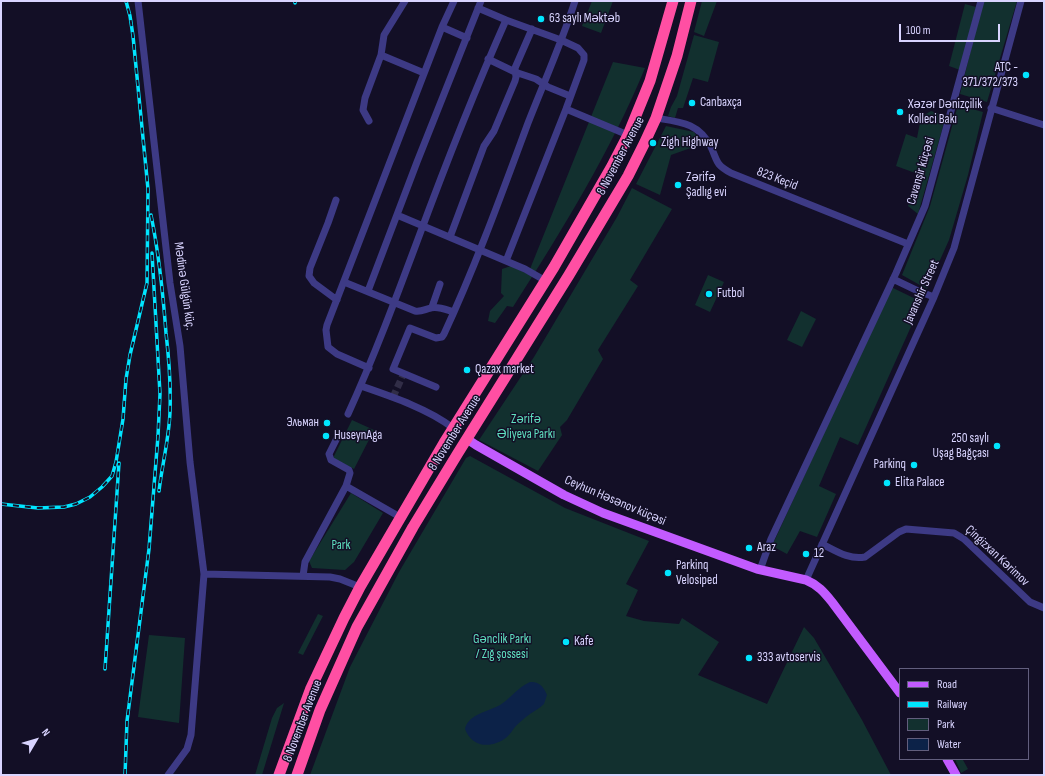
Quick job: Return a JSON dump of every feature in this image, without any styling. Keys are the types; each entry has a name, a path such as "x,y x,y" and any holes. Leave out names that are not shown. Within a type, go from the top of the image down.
{"highway":[{"name":"8 November Avenue","path":"279,775 309,692 360,587 453,428 546,280 612,166 628,135 650,81 673,1"},
{"name":"8 November Avenue","path":"297,775 320,710 357,627 413,527 569,275 624,182 644,144 656,118 677,56 692,1"},
{"path":"453,428 467,439"}],"main road":[{"name":"Ceyhun Həsənov küçəsi","path":"467,439 542,483 587,506 665,537 760,570 806,580"},
{"path":"806,580 820,588 825,593 899,692"},
{"path":"948,760 956,775"}],"street":[{"name":"Mədinə Gülgün küç.","path":"138,1 166,252 180,346 190,462 204,574 192,735 187,749 168,775"},
{"path":"369,121 363,110 365,98 381,55 384,35 405,1"},
{"path":"369,368 337,354 328,347 326,330 336,300 424,73 454,1"},
{"path":"368,291 416,162 482,1"},
{"path":"436,386 393,369 410,328 436,338 440,338 444,334 480,250 575,1"},
{"name":"Cavanşir küçəsi","path":"893,280 925,206 981,1"},
{"name":"Javanshir Street","path":"806,580 934,297 954,248 1021,1"},
{"path":"478,8 561,40 578,48 584,55 584,60 566,109 506,261"},
{"path":"348,414 369,368 488,59 506,20"},
{"path":"442,28 467,38"},
{"path":"450,237 484,146 494,131 515,81 515,68 532,29"},
{"path":"381,55 424,73"},
{"path":"488,59 515,72 536,79 548,87 570,96"},
{"path":"991,108 1044,125"},
{"path":"566,109 628,135"},
{"name":"823 Keçid","path":"656,118 683,122 698,130 710,146 717,163 731,173 908,244"},
{"path":"336,200 310,268 310,276 314,283 336,300"},
{"path":"397,215 525,269 546,280"},
{"path":"760,570 771,538 893,280 934,297"},
{"path":"344,282 394,303 421,312 432,307 454,312"},
{"path":"432,307 440,284"},
{"path":"361,386 393,397 443,421 453,428"},
{"path":"303,576 305,562 346,486 350,473 329,457 338,436"},
{"path":"346,486 400,517"},
{"name":"Çingizxan Kərimov","path":"822,544 851,557 858,558 865,557 903,530 954,533 964,539 1030,602 1044,608"},
{"path":"204,574 303,576 340,579 360,587"}],"green space":[{"path":"592,1 613,1 601,33 582,26"},
{"path":"702,1 717,1 704,36 694,32"},
{"path":"983,1 1017,1 987,102 960,94"},
{"path":"965,4 976,7 960,70 949,66"},
{"path":"694,35 719,42 708,82 693,78 683,108 678,108 675,118 668,116 677,96"},
{"path":"613,62 645,68 632,99 601,160 567,220 513,307 507,306 495,323 488,321 490,311 504,296 501,293 502,269 511,266 528,274"},
{"path":"958,105 983,112 968,175 949,240 927,289 902,275 930,206"},
{"path":"931,111 946,116 918,214 908,206 918,174 896,166 906,134 917,138 921,117"},
{"path":"666,126 694,132 702,144 671,155 660,195 636,184"},
{"name":"Zərifə Əliyeva Parkı","path":"632,188 672,209 630,280 638,286 598,350 603,359 567,420 560,427 562,435 538,471 479,440 534,357 617,217"},
{"name":"Futbol","path":"708,275 724,282 710,312 695,305"},
{"path":"891,287 922,302 858,445 840,437 819,486 836,494 817,537 800,531 787,554 772,546"},
{"path":"801,311 816,319 802,347 787,340"},
{"path":"352,420 374,430 354,469 333,458"},
{"name":"Gənclik Parkı / Zığ şossesi","path":"470,456 565,508 649,541 626,584 638,590 626,616 644,621 679,624 682,618 719,642 698,675 767,704 804,627 814,638 862,720 891,775 310,775 350,667 399,572 466,458"},
{"name":"Park","path":"351,493 383,513 354,562 345,570 312,568 309,561"},
{"path":"318,614 323,616 303,655 298,653"},
{"path":"149,635 185,638 179,723 138,717"},
{"path":"284,703 262,775 255,775 272,718 277,708"},
{"path":"955,760 963,760 968,769 961,773"}],"water":[{"path":"530,682 536,682 544,689 547,695 544,704 523,719 507,737 501,741 489,745 483,745 472,740 465,729 467,723 471,719 500,705"}],"tunnel":[{"path":"393,397 404,373"}],"railway":[{"path":"1,504 38,508 64,507 76,504 90,497 102,487 112,476 116,462 123,419 126,379 130,355 147,283 148,189 133,36 126,1"},
{"path":"151,215 160,274 170,382 167,442 159,491"},
{"path":"125,775 127,721 149,549 158,436 160,394 152,253"},
{"path":"105,669 119,463"}],"place":[{"name":"63 saylı Məktəb","path":"541,19"},
{"name":"ATC - 371/372/373","path":"1026,75"},
{"name":"Canbaxça","path":"692,103"},
{"name":"Xəzər Dənizçilik Kolleci Bakı","path":"900,112"},
{"name":"Zigh Highway","path":"653,143"},
{"name":"Zərifə Şadlıg evi","path":"678,185"},
{"name":"Futbol","path":"709,294"},
{"name":"Qazax market","path":"467,370"},
{"name":"Эльман","path":"327,423"},
{"name":"HuseynAga","path":"326,436"},
{"name":"250 saylı Uşag Bağçası","path":"997,446"},
{"name":"Parkinq","path":"914,465"},
{"name":"Elita Palace","path":"887,483"},
{"name":"Araz","path":"749,548"},
{"name":"12","path":"806,554"},
{"name":"Parkinq Velosiped","path":"668,573"},
{"name":"Kafe","path":"566,642"},
{"name":"333 avtoservis","path":"749,658"}]}
